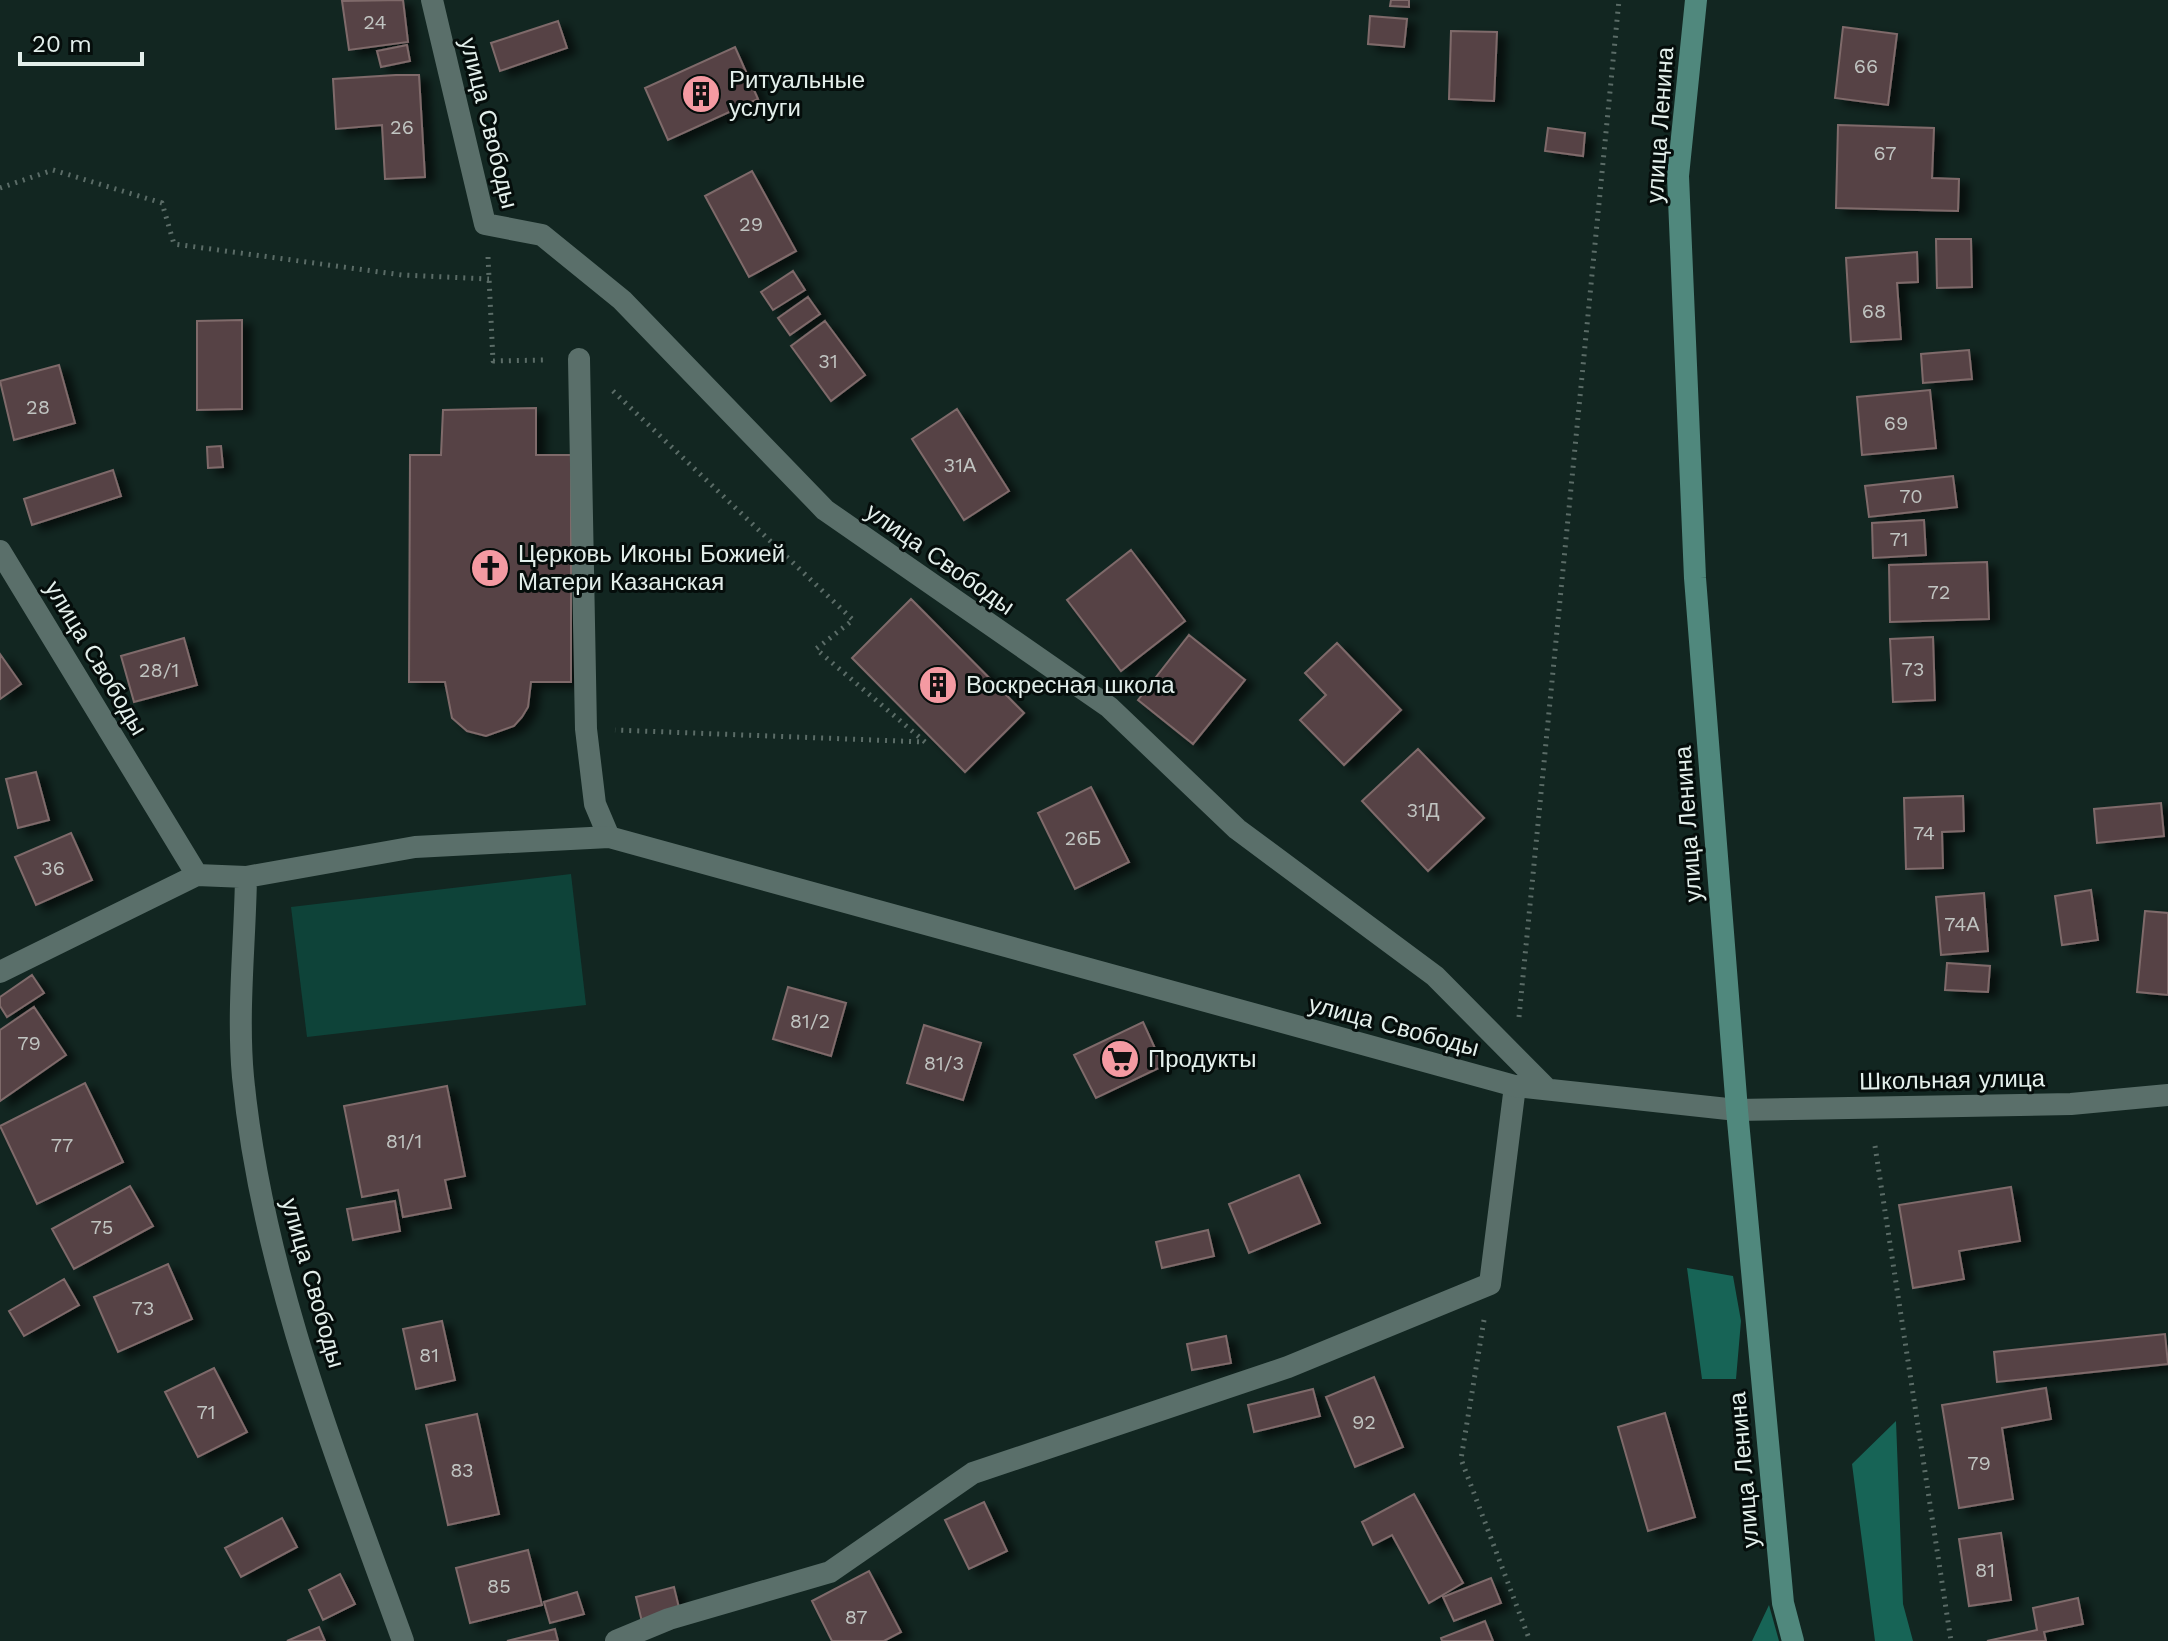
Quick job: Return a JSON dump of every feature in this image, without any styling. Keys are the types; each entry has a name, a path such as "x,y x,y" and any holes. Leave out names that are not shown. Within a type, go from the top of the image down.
{"main road":[{"name":"улица Ленина","path":"1696,0 1678,176 1695,578 1737,1110 1783,1603 1793,1641"}],"street":[{"name":"улица Свободы","path":"432,0 485,224 542,235 622,300 825,510 1109,707 1237,829 1435,976 1547,1089"},
{"path":"579,359 586,729 595,804 609,837"},
{"name":"улица Свободы","path":"0,551 197,875"},
{"name":"улица Свободы","path":"0,972 197,875 246,877 415,847 609,837 1515,1086 1737,1110"},
{"name":"улица Свободы","path":"246,877 243,1075 265,1224 350,1497 403,1641"},
{"path":"616,1641 669,1619 830,1572 973,1473 1288,1367 1490,1284 1515,1086"},
{"name":"Школьная улица","path":"1737,1110 2071,1104 2168,1095"}],"path":[{"path":"1524,1030 1518,1016 1619,0"},
{"path":"0,188 53,170 162,203 174,244 402,275 489,279"},
{"path":"485,224 493,361 579,359 853,620 816,649 925,742 586,729"},
{"path":"1875,1146 1951,1641"},
{"path":"1490,1284 1461,1459 1530,1641"}],"green space":[{"path":"571,874 586,1005 307,1037 291,907"},
{"path":"1687,1268 1733,1276 1741,1321 1736,1379 1702,1379"},
{"path":"1896,1421 1903,1604 1913,1641 1875,1641 1852,1464"},
{"path":"1769,1605 1779,1641 1752,1641"}],"building":[{"path":"403,0 408,42 349,50 342,1"},
{"path":"1391,0 1409,0 1409,7 1390,6"},
{"path":"1370,16 1407,19 1404,47 1368,44"},
{"path":"558,21 567,48 500,71 491,43"},
{"path":"1843,27 1897,34 1888,105 1835,98"},
{"path":"1451,31 1497,32 1494,101 1449,99"},
{"path":"407,45 410,61 381,67 377,51"},
{"name":"Ритуальные услуги","path":"735,47 758,99 668,140 645,88"},
{"path":"419,75 425,177 385,179 382,125 336,129 333,79"},
{"path":"1838,125 1934,128 1932,178 1959,179 1958,211 1836,208"},
{"path":"1548,128 1585,133 1583,156 1545,151"},
{"path":"752,171 796,251 749,277 705,196"},
{"path":"1936,239 1971,239 1972,287 1937,288"},
{"path":"1917,252 1918,282 1897,283 1901,339 1851,342 1846,258"},
{"path":"793,271 805,290 773,310 761,292"},
{"path":"808,297 820,314 790,335 778,318"},
{"path":"242,320 242,409 197,410 197,321"},
{"path":"825,321 865,375 831,401 791,346"},
{"path":"1969,350 1972,379 1923,383 1921,354"},
{"path":"59,365 75,423 14,440 0,381"},
{"path":"1930,390 1936,448 1862,455 1857,397"},
{"name":"Церковь Иконы Божией Матери Казанская","path":"536,408 536,455 571,455 571,682 531,682 528,707 522,717 514,726 486,736 467,731 452,718 445,682 409,682 410,455 441,455 443,410"},
{"path":"957,409 1009,491 964,520 912,439"},
{"path":"221,446 223,467 208,468 207,447"},
{"path":"113,470 121,496 32,525 24,499"},
{"path":"1953,476 1957,507 1869,517 1865,486"},
{"path":"1924,520 1926,555 1873,558 1872,523"},
{"path":"1131,550 1185,621 1121,671 1067,600"},
{"path":"1987,562 1989,619 1890,622 1889,565"},
{"name":"Воскресная школа","path":"911,599 1024,713 965,772 852,658"},
{"path":"1189,635 1245,680 1193,744 1138,700"},
{"path":"1933,637 1935,700 1893,702 1890,639"},
{"path":"184,638 197,685 134,702 121,656"},
{"path":"1337,643 1401,710 1344,765 1300,720 1326,695 1305,673"},
{"path":"0,654 21,684 0,699"},
{"path":"1418,749 1484,818 1428,871 1362,801"},
{"path":"36,772 49,820 18,828 6,779"},
{"path":"1091,787 1129,862 1075,889 1038,813"},
{"path":"1963,796 1964,831 1942,832 1943,868 1906,869 1904,798"},
{"path":"2161,803 2164,836 2097,843 2094,809"},
{"path":"71,833 92,880 36,905 15,857"},
{"path":"2091,890 2098,940 2062,945 2055,896"},
{"path":"1984,893 1988,951 1941,955 1936,897"},
{"path":"2145,911 2168,913 2168,995 2137,992"},
{"path":"1947,963 1990,966 1988,992 1945,990"},
{"path":"32,975 44,993 7,1017 0,1006 0,997"},
{"path":"788,987 846,1003 831,1056 773,1039"},
{"path":"34,1007 66,1055 0,1101 0,1030"},
{"path":"1143,1022 1163,1066 1096,1098 1074,1055"},
{"path":"924,1025 981,1043 963,1100 907,1083"},
{"path":"85,1083 123,1162 37,1204 0,1126"},
{"path":"447,1086 465,1176 445,1180 451,1208 403,1217 398,1190 362,1197 344,1106"},
{"path":"1299,1175 1320,1223 1249,1253 1229,1204"},
{"path":"130,1186 153,1226 74,1269 52,1229"},
{"path":"2011,1187 2020,1241 1959,1251 1964,1279 1913,1288 1899,1205"},
{"path":"395,1201 400,1231 353,1240 347,1209"},
{"path":"1208,1230 1214,1256 1162,1268 1156,1242"},
{"path":"168,1264 192,1319 118,1352 94,1297"},
{"path":"64,1279 79,1305 24,1336 9,1311"},
{"path":"442,1321 455,1380 416,1389 403,1329"},
{"path":"2165,1334 2168,1364 1997,1382 1994,1352"},
{"path":"1226,1336 1231,1363 1192,1370 1187,1344"},
{"path":"214,1368 247,1432 198,1457 165,1392"},
{"path":"1374,1377 1403,1447 1355,1467 1326,1397"},
{"path":"2046,1388 2051,1419 2002,1428 2013,1499 1959,1508 1942,1405"},
{"path":"1313,1389 1320,1416 1254,1432 1248,1405"},
{"path":"1665,1413 1695,1517 1648,1531 1618,1427"},
{"path":"477,1414 499,1514 448,1525 426,1425"},
{"path":"1414,1494 1463,1583 1429,1603 1392,1535 1373,1545 1362,1522"},
{"path":"984,1502 1007,1551 969,1569 945,1520"},
{"path":"282,1518 297,1547 241,1577 225,1548"},
{"path":"2001,1533 2011,1600 1969,1606 1959,1539"},
{"path":"528,1550 542,1605 470,1623 456,1568"},
{"path":"869,1571 901,1632 884,1641 832,1641 812,1601"},
{"path":"340,1574 355,1604 323,1620 309,1590"},
{"path":"1491,1578 1501,1603 1454,1621 1443,1597"},
{"path":"674,1587 680,1612 642,1622 636,1597"},
{"path":"577,1592 584,1614 550,1623 544,1602"},
{"path":"2078,1598 2083,1624 2044,1632 2046,1641 1987,1641 2037,1630 2033,1608"},
{"path":"1485,1621 1493,1641 1442,1641 1441,1638"},
{"path":"319,1627 325,1641 287,1641"},
{"path":"555,1629 558,1641 507,1641"}],"place":[{"name":"Ритуальные услуги","path":"701,94"},
{"name":"Церковь Иконы Божией Матери Казанская","path":"490,568"},
{"name":"Воскресная школа","path":"938,685"},
{"name":"Продукты","path":"1120,1059"}]}
